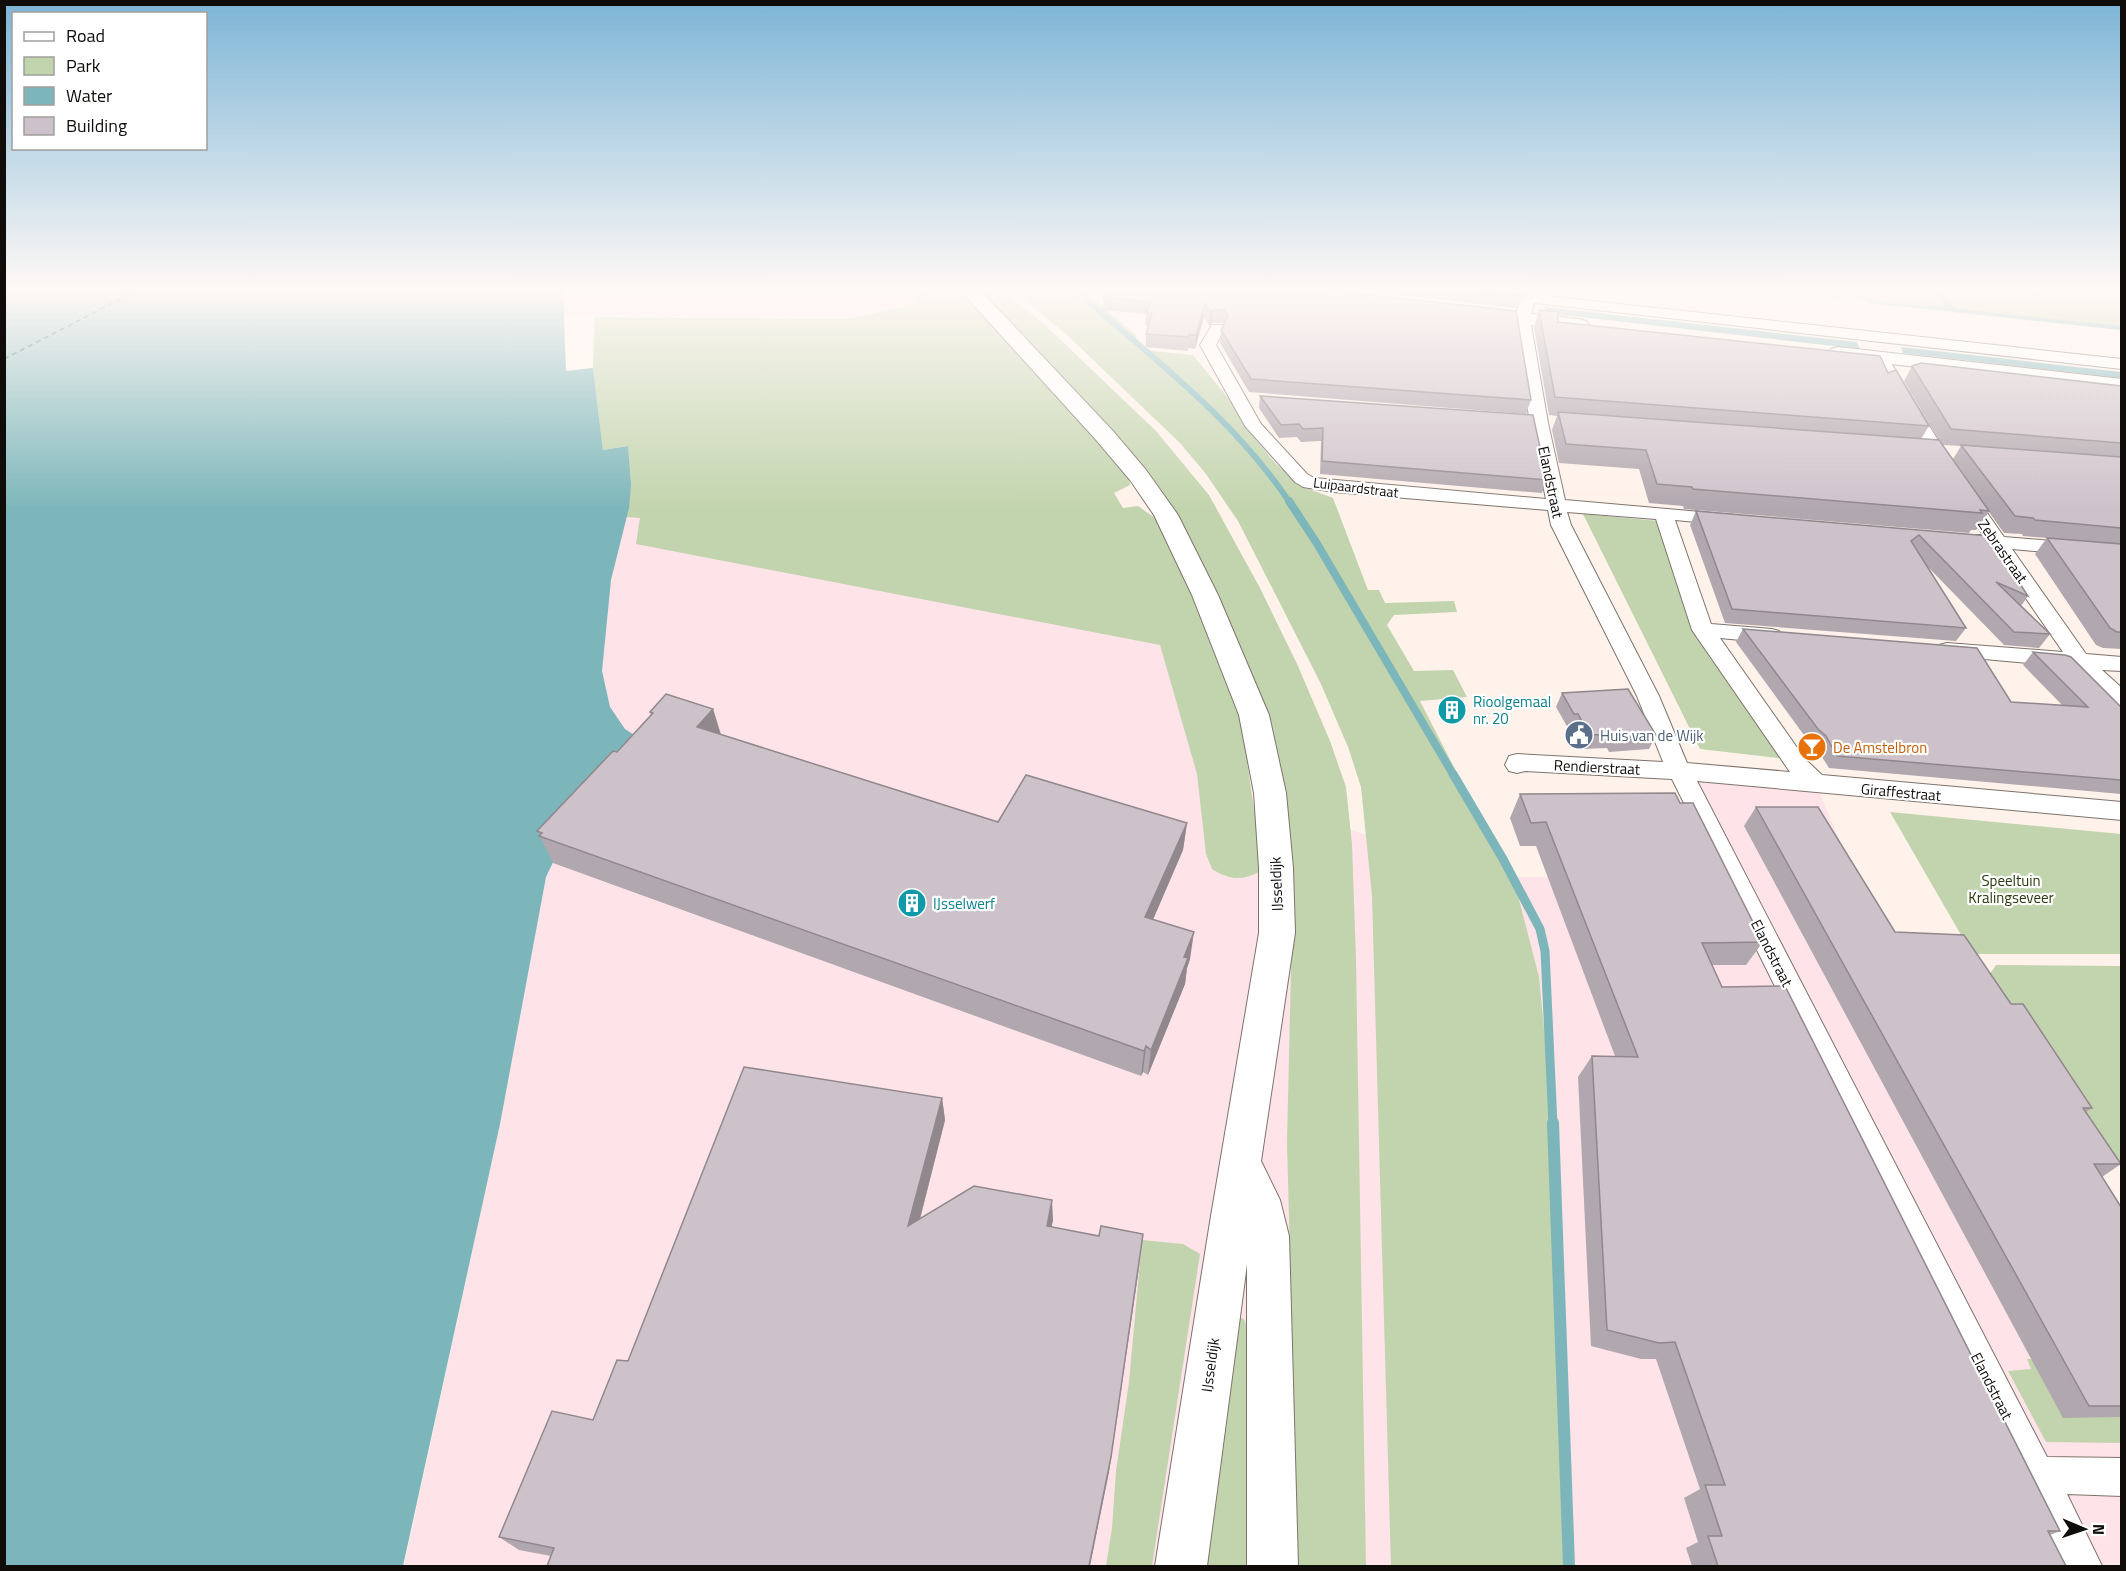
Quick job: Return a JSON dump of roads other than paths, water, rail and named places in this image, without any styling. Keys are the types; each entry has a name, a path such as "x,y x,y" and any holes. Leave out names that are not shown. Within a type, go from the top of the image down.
{"street":[{"name":"IJsseldijk","path":"1036,362 1105,436 1152,493 1177,536 1205,595 1254,715 1272,811 1277,933 1180,1566"},
{"name":"Luipaardstraat","path":"1218,362 1254,426 1301,478 1309,483 1327,487 1747,520"},
{"name":"Elandstraat","path":"1527,362 1533,422 1558,506 1561,525 1648,696 1680,771 2083,1566"},
{"name":"Zebrastraat","path":"1882,362 1935,453 2080,661 2121,702"},
{"path":"1919,362 2121,385"},
{"path":"2106,362 2121,364"},
{"path":"1239,399 1262,401"},
{"path":"1533,422 1562,424"},
{"path":"1912,451 1959,454"},
{"path":"1664,513 1703,630 1797,765 1816,784"},
{"path":"1937,537 2121,553"},
{"path":"1703,630 1797,638"},
{"path":"1927,648 2121,664"},
{"name":"Rendierstraat","path":"1516,765 1517,762 1680,771"},
{"name":"Giraffestraat","path":"1680,771 2121,811"},
{"path":"1241,1166 1257,1190 1264,1211 1268,1236 1273,1566"},
{"path":"2037,1475 2121,1477"}],"water":[{"path":"5,362 566,362 566,371 593,368 603,450 628,446 631,485 629,508 611,580 602,671 610,707 625,729 654,748 557,854 546,877 500,1124 403,1566 5,1566"},
{"path":"1984,362 2036,362 2121,372 2121,378"}],"waterway":[{"path":"1159,362 1244,444 1290,503"},
{"path":"1289,501 1316,542 1454,776"},
{"path":"1453,774 1503,859 1540,929 1545,951 1553,1125"},
{"path":"1553,1123 1569,1566"}],"place":[{"name":"Rioolgemaal nr. 20","path":"1452,710"},
{"name":"Huis van de Wijk","path":"1579,735"},
{"name":"De Amstelbron","path":"1812,747"},
{"name":"IJsselwerf","path":"912,903"}],"park label":[{"name":"Speeltuin Kralingseveer","path":"2011,888"}]}
